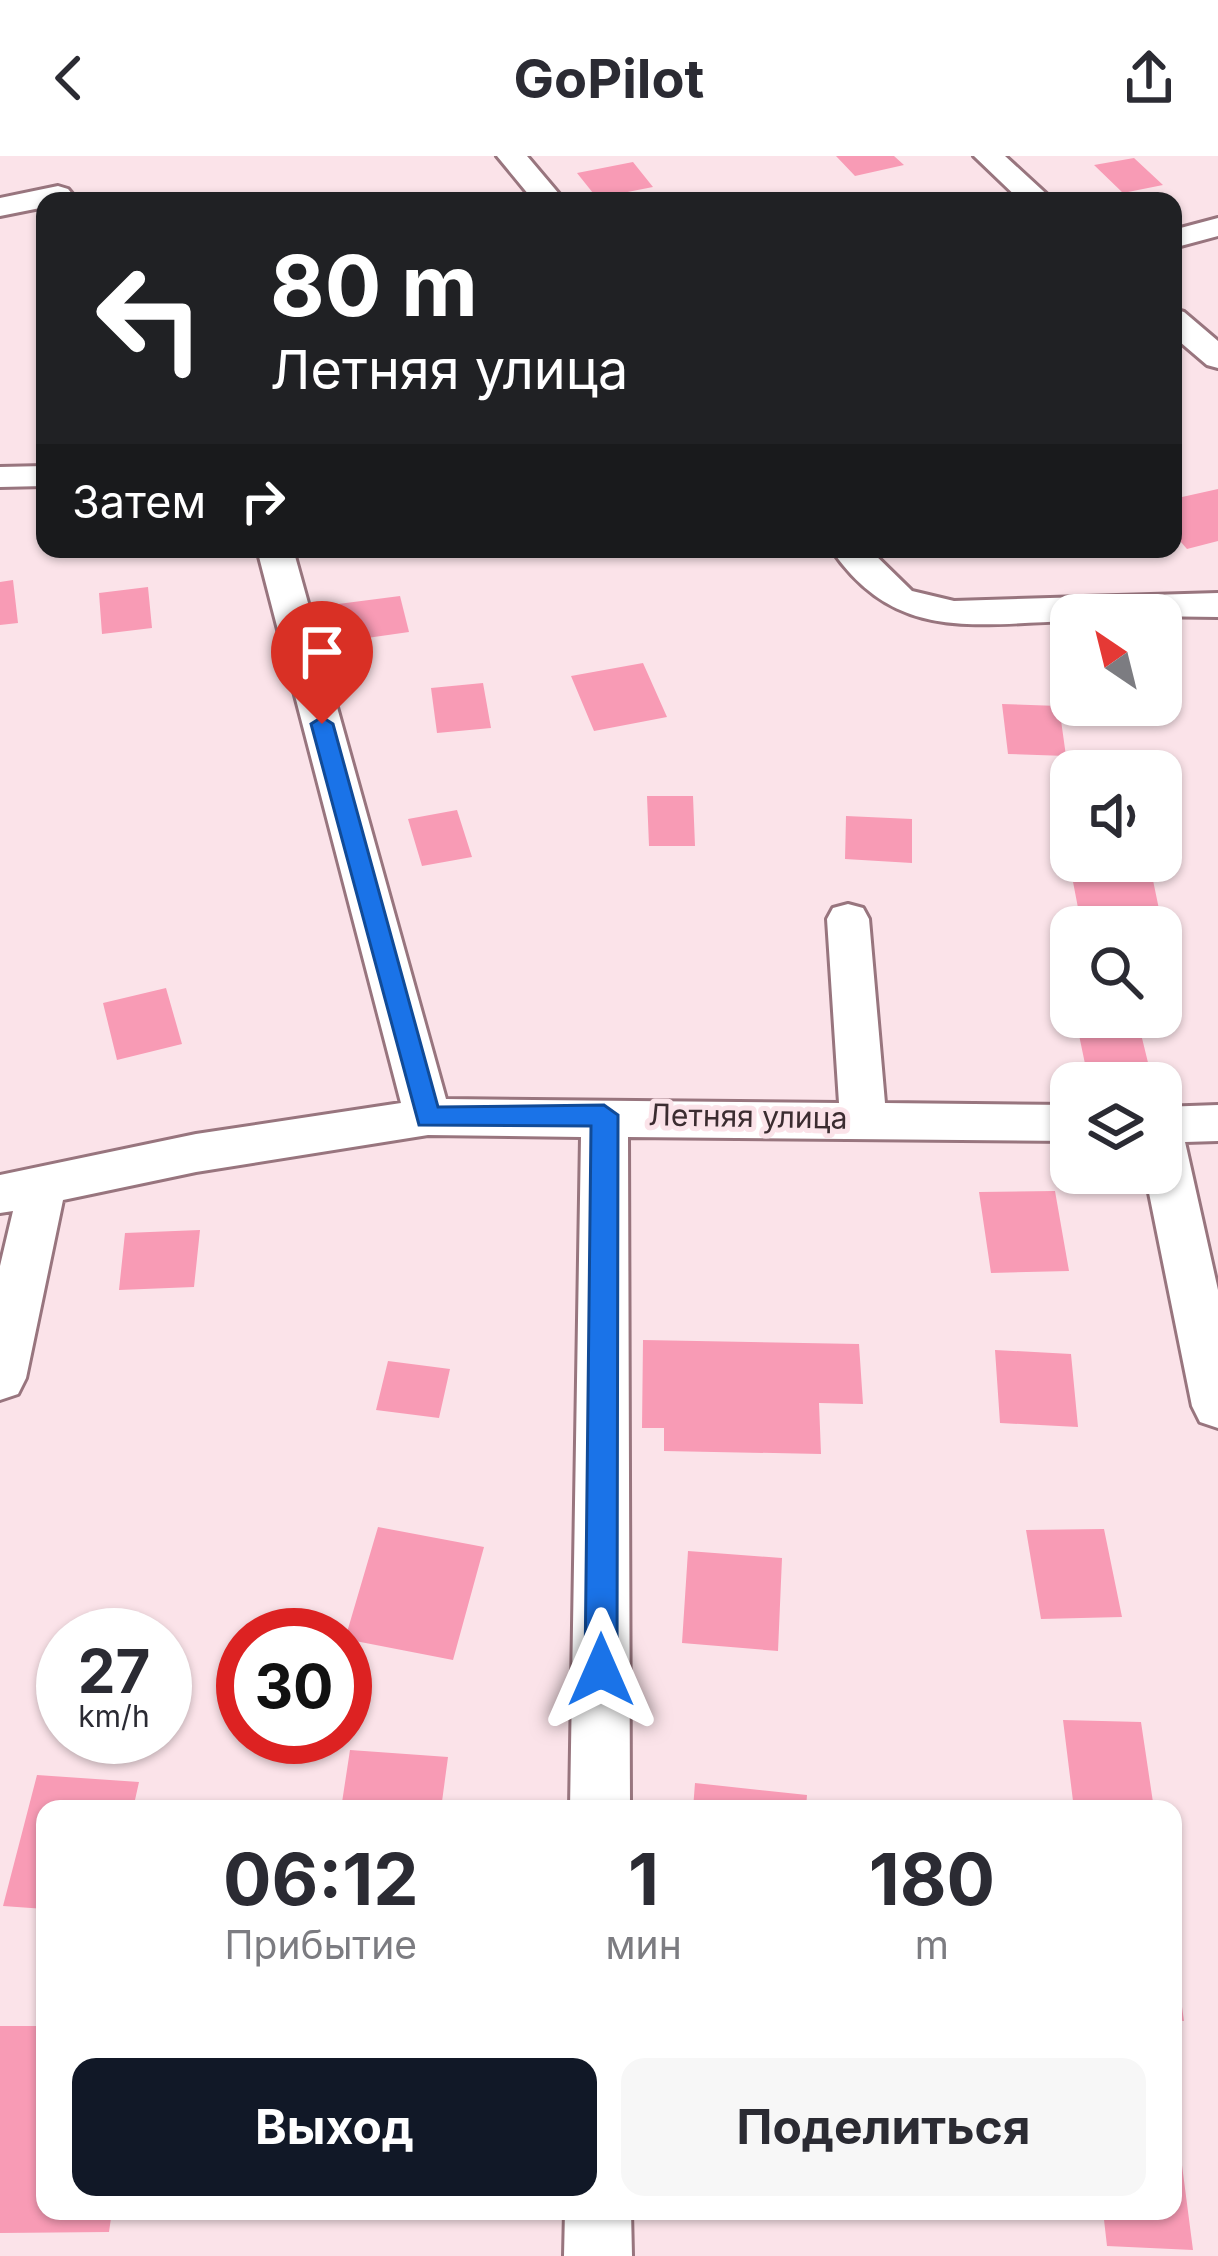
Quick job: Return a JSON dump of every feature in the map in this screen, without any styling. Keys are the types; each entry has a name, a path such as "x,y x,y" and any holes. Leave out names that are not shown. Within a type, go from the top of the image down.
{"street":[{"path":"511,156 542,192"},
{"path":"988,156 1029,192"},
{"path":"0,206 36,196"},
{"path":"1182,236 1218,227"},
{"path":"1182,327 1218,358"},
{"path":"0,477 36,476"},
{"path":"277,558 428,1118"},
{"path":"858,558 899,600 954,613 1218,605"},
{"path":"848,919 863,1119"},
{"path":"600,1800 604,1115"},
{"name":"Летняя улица","path":"21,1190 196,1153 428,1118 604,1115 1050,1123"},
{"path":"1182,1124 1218,1123"},
{"path":"0,1378 21,1190"},
{"path":"1173,1194 1218,1406"},
{"path":"598,2220 598,2256"}],"building":[{"path":"836,156 894,156 904,165 855,176"},
{"path":"1134,158 1163,185 1122,192 1094,165"},
{"path":"633,162 653,187 592,192 577,173"},
{"path":"1218,489 1218,541 1187,549 1182,543 1182,497"},
{"path":"13,580 18,623 0,625 0,582"},
{"path":"148,587 152,628 102,634 99,593"},
{"path":"400,596 409,632 346,641 338,604"},
{"path":"643,663 667,717 594,731 571,676"},
{"path":"483,683 491,728 437,733 431,688"},
{"path":"1002,704 1050,706 1050,726 1062,726 1065,750 1050,750 1050,755 1008,754"},
{"path":"647,796 693,796 695,846 649,846"},
{"path":"457,810 472,857 422,866 408,819"},
{"path":"846,816 912,819 912,863 845,859"},
{"path":"1073,882 1153,882 1158,906 1078,906"},
{"path":"166,988 182,1044 117,1060 103,1003"},
{"path":"1080,1038 1142,1038 1148,1062 1085,1062"},
{"path":"979,1192 1056,1194 1069,1271 991,1273"},
{"path":"200,1230 194,1287 119,1290 125,1233"},
{"path":"643,1340 859,1344 863,1404 819,1403 821,1454 664,1451 664,1428 642,1428"},
{"path":"995,1350 1071,1354 1078,1427 1000,1423"},
{"path":"388,1361 450,1369 439,1418 376,1410"},
{"path":"378,1527 484,1547 453,1660 372,1644 372,1608 354,1608"},
{"path":"1104,1529 1122,1617 1041,1619 1026,1530"},
{"path":"688,1551 782,1558 778,1651 682,1643"},
{"path":"1063,1720 1141,1722 1153,1800 1073,1800"},
{"path":"372,1752 448,1757 442,1800 342,1800 348,1764 372,1764"},
{"path":"37,1775 139,1782 135,1800 36,1800 36,1908 3,1906"},
{"path":"695,1783 807,1795 807,1800 694,1800"},
{"path":"0,2026 36,2026 36,2220 111,2220 109,2232 0,2233"},
{"path":"1182,2165 1193,2250 1107,2246 1104,2220 1182,2220"}],"route":[{"path":"322,724 428,1118 604,1115 601,1670"}]}
